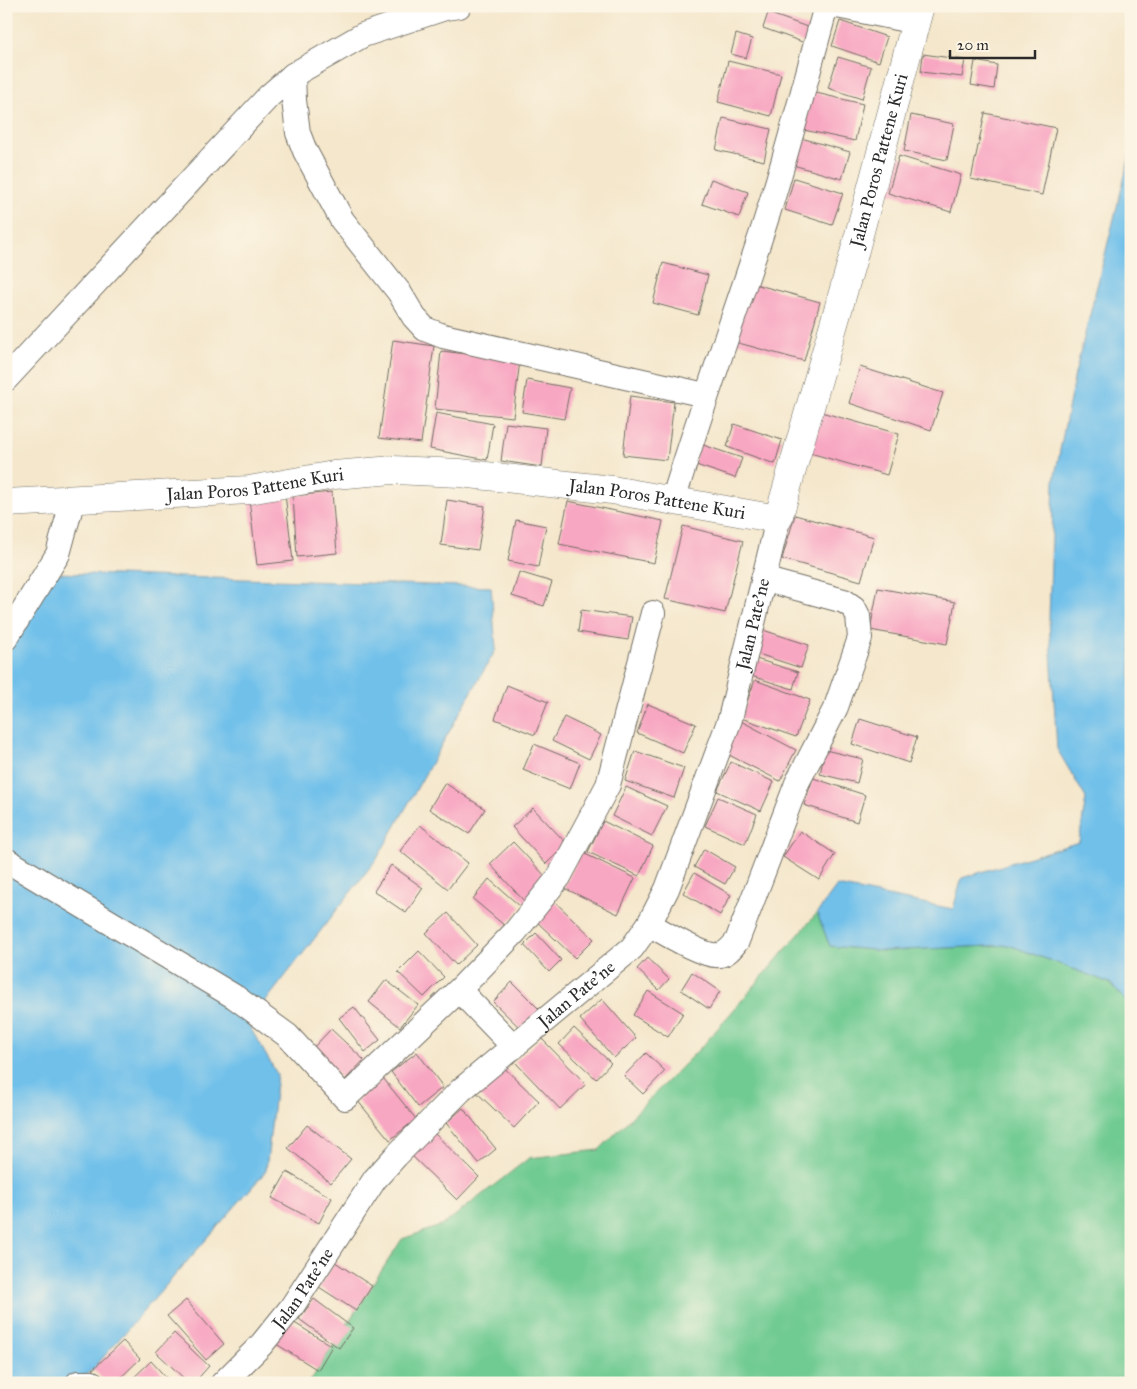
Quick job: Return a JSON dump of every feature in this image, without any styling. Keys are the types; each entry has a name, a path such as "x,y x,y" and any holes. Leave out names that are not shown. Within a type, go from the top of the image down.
{"street":[{"path":"6,379 269,96 293,76 363,35 445,8 459,6"},
{"path":"673,501 705,395 764,226 795,122 826,6"},
{"path":"837,6 918,14"},
{"name":"Jalan Poros Pattene Kuri","path":"6,503 249,490 334,474 393,470 460,473 612,490 778,520 852,261 918,14"},
{"path":"293,76 298,133 305,152 342,220 399,292 414,316 425,329 443,336 705,395"},
{"path":"6,638 58,554 73,499"},
{"name":"Jalan Pate'ne","path":"223,1383 261,1345 291,1308 375,1179 436,1114 632,948 649,924 667,889 730,719 778,520"},
{"path":"649,924 708,954 719,956 730,951 737,941 797,783 836,708 860,638 858,616 854,608 844,601 763,579"},
{"path":"6,860 235,997 288,1036 345,1098 459,990 515,932 560,877 608,785 653,613"},
{"path":"459,990 514,1047"},
{"path":"78,1383 92,1383"}],"green space":[{"path":"817,913 830,946 883,951 1009,945 1110,983 1131,1007 1131,1383 309,1383 402,1239 443,1225 529,1158 599,1150 706,1042"}],"water":[{"path":"1131,151 1131,1007 1110,983 1009,945 883,951 830,946 817,913 837,886 953,909 962,878 1079,842 1086,798 1057,749 1049,619 1054,481 1075,374"},
{"path":"55,573 491,587 496,649 378,857 248,1024 277,1074 266,1171 93,1369 75,1383 6,1383 6,627"}],"building":[{"path":"768,13 813,29 808,44 763,28"},
{"path":"840,21 887,37 879,62 832,46"},
{"path":"736,34 752,39 746,58 731,54"},
{"path":"923,54 965,60 962,77 921,72"},
{"path":"838,57 871,67 862,99 828,88"},
{"path":"728,61 781,74 771,116 718,102"},
{"path":"975,61 997,65 994,89 971,85"},
{"path":"812,92 863,104 855,141 804,130"},
{"path":"985,113 1056,128 1042,195 971,179"},
{"path":"911,115 954,124 947,160 904,151"},
{"path":"723,118 771,129 764,161 716,150"},
{"path":"801,138 850,152 842,179 793,165"},
{"path":"899,156 961,175 951,212 888,193"},
{"path":"794,178 843,193 832,225 785,210"},
{"path":"711,179 748,192 739,217 702,204"},
{"path":"663,263 708,275 698,315 653,303"},
{"path":"751,283 820,302 804,361 735,342"},
{"path":"393,340 434,346 421,443 379,438"},
{"path":"441,351 520,360 513,417 435,409"},
{"path":"860,367 943,393 931,430 849,403"},
{"path":"527,380 570,388 564,419 522,412"},
{"path":"630,396 674,402 667,460 623,455"},
{"path":"821,412 899,434 887,475 810,453"},
{"path":"436,413 493,424 487,460 430,449"},
{"path":"506,423 546,428 542,467 501,461"},
{"path":"734,424 782,440 775,464 727,447"},
{"path":"700,444 742,458 735,478 693,464"},
{"path":"332,492 337,553 297,557 293,496"},
{"path":"285,494 293,561 257,565 249,499"},
{"path":"447,500 485,506 478,550 441,545"},
{"path":"568,501 663,521 654,563 559,544"},
{"path":"795,515 874,537 861,581 782,559"},
{"path":"516,520 546,526 538,567 508,561"},
{"path":"683,526 743,541 725,613 665,599"},
{"path":"519,572 552,582 544,606 512,596"},
{"path":"878,588 955,602 947,644 870,630"},
{"path":"581,610 632,617 628,640 578,632"},
{"path":"763,630 809,645 801,668 755,653"},
{"path":"753,658 798,672 793,689 748,675"},
{"path":"755,680 810,700 796,737 741,718"},
{"path":"507,685 548,702 535,735 495,719"},
{"path":"648,704 696,724 683,753 637,733"},
{"path":"564,717 601,735 589,759 552,741"},
{"path":"860,719 917,737 909,763 852,744"},
{"path":"739,720 796,750 780,781 723,752"},
{"path":"534,744 580,763 570,789 523,770"},
{"path":"825,750 863,759 857,783 820,774"},
{"path":"635,751 684,768 674,798 625,781"},
{"path":"731,762 774,782 761,811 717,791"},
{"path":"813,778 865,795 857,822 804,805"},
{"path":"445,783 485,809 469,834 429,809"},
{"path":"626,787 667,806 652,836 612,816"},
{"path":"718,797 757,814 745,844 705,826"},
{"path":"533,808 567,844 546,864 512,827"},
{"path":"603,821 653,846 639,876 588,852"},
{"path":"420,825 468,863 448,889 400,851"},
{"path":"800,831 835,854 819,880 783,857"},
{"path":"513,842 548,879 525,902 490,864"},
{"path":"704,849 735,867 725,884 694,867"},
{"path":"581,852 635,878 618,914 564,888"},
{"path":"391,865 423,888 406,913 374,891"},
{"path":"694,873 731,895 720,915 683,893"},
{"path":"489,879 521,907 505,926 473,899"},
{"path":"552,899 594,939 575,958 534,919"},
{"path":"448,913 477,945 456,965 426,933"},
{"path":"536,933 561,960 549,972 524,945"},
{"path":"419,951 444,977 424,997 398,972"},
{"path":"647,958 669,979 659,990 637,969"},
{"path":"692,972 720,991 709,1009 681,990"},
{"path":"386,980 418,1005 400,1027 369,1002"},
{"path":"512,982 540,1010 521,1029 493,1002"},
{"path":"648,991 683,1013 668,1037 633,1015"},
{"path":"602,999 636,1038 614,1058 580,1019"},
{"path":"354,1007 380,1040 365,1052 339,1018"},
{"path":"574,1028 611,1063 596,1079 559,1044"},
{"path":"331,1029 364,1060 344,1081 312,1049"},
{"path":"541,1038 586,1084 560,1109 515,1062"},
{"path":"417,1052 443,1087 418,1107 391,1072"},
{"path":"646,1053 665,1071 643,1094 624,1076"},
{"path":"499,1063 539,1101 514,1128 474,1090"},
{"path":"383,1078 416,1119 390,1140 357,1100"},
{"path":"463,1108 496,1149 479,1163 446,1123"},
{"path":"307,1125 351,1159 331,1183 288,1148"},
{"path":"428,1127 479,1177 457,1200 406,1150"},
{"path":"287,1172 332,1198 319,1223 272,1198"},
{"path":"335,1262 372,1286 356,1311 319,1287"},
{"path":"314,1299 353,1328 339,1348 299,1319"},
{"path":"186,1300 224,1344 206,1360 167,1316"},
{"path":"288,1319 332,1346 318,1370 273,1342"},
{"path":"174,1333 209,1366 194,1383 189,1383 156,1352"},
{"path":"123,1341 140,1359 115,1383 106,1383 93,1369"},
{"path":"151,1361 171,1383 128,1383"}]}
